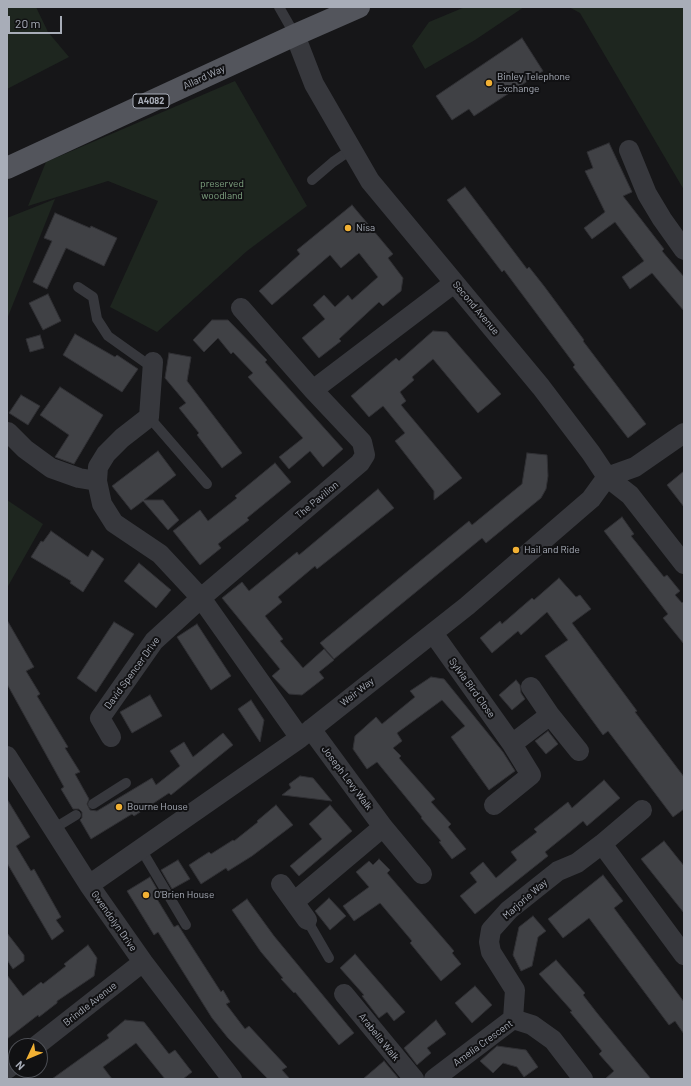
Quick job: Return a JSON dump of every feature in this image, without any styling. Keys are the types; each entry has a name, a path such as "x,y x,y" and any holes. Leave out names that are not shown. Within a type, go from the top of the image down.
{"main road":[{"name":"Allard Way","path":"7,168 359,7"}],"street":[{"name":"Second Avenue","path":"295,35 314,84 370,181 541,387 591,453 607,477 630,495 684,564"},
{"path":"629,150 647,194 662,219 684,250"},
{"path":"312,390 454,283"},
{"name":"The Pavilion","path":"200,598 360,463 365,455 362,442 312,390 241,308"},
{"path":"153,365 149,417 122,438 106,454 98,467 97,481 102,504 114,523 160,554 200,598 305,733"},
{"path":"7,432 25,449 51,468 79,478 97,481"},
{"path":"607,477 635,467 684,433"},
{"name":"Weir Way","path":"89,885 305,733 433,633 467,606 591,498 607,477"},
{"name":"David Spencer Drive","path":"111,737 100,718 154,641 200,598"},
{"name":"Sylvia Bird Close","path":"433,633 512,744 531,774 494,805"},
{"path":"531,687 550,715 579,751"},
{"path":"512,744 550,715"},
{"name":"Joseph Levy Walk","path":"305,733 422,874"},
{"name":"Gwendolyn Drive","path":"7,756 89,885 143,962 232,1079"},
{"name":"Marjorie Way","path":"513,1019 515,990 491,952 489,942 491,930 509,910 558,871 577,863 642,810"},
{"path":"294,902 383,827"},
{"path":"602,844 684,955"},
{"path":"281,884 307,920"},
{"name":"Brindle Avenue","path":"46,1038 143,962"},
{"name":"Arabella Walk","path":"344,994 414,1079"},
{"name":"Amelia Crescent","path":"434,1079 513,1019 532,1025 553,1040 583,1079"}],"lane":[{"path":"279,7 295,35"},
{"path":"312,180 333,162 352,149"},
{"path":"78,286 93,296 97,319 108,336 153,365"},
{"path":"149,417 207,484"},
{"path":"93,804 126,783"},
{"path":"53,830 76,815"},
{"path":"141,849 186,925"},
{"path":"307,920 328,958"}],"green space":[{"path":"7,7 36,7 48,32 69,57 7,89"},
{"path":"465,7 524,7 475,40 425,69 412,46 429,22"},
{"path":"569,7 684,7 684,190 580,13"},
{"name":"preserved woodland","path":"235,81 307,206 247,251 157,332 110,307 158,201 108,181 28,206 46,162"},
{"path":"55,199 7,319 7,218"},
{"path":"7,500 43,524 7,588"}],"building":[{"name":"Binley Telephone Exchange","path":"522,38 543,71 474,116 469,109 452,120 436,96"},
{"path":"609,143 632,192 623,196 664,249 662,251 684,277 684,311 652,273 630,289 622,277 644,261 615,222 592,239 584,228 605,212 585,171 593,168 587,152"},
{"path":"465,187 527,269 529,267 544,286 584,340 583,341 646,424 628,438 573,367 575,365 504,270 502,272 447,200"},
{"path":"352,205 393,254 388,258 403,278 401,291 383,306 379,302 339,339 341,341 319,358 302,338 325,319 313,305 324,295 335,307 348,295 352,300 378,277 359,253 341,268 330,255 272,305 259,291 300,254 297,250"},
{"path":"55,213 90,228 91,226 117,238 104,266 66,248 47,289 33,282 52,241 44,238"},
{"path":"48,294 61,321 43,330 29,303"},
{"path":"212,320 228,320 267,360 265,362 343,449 323,467 310,451 289,469 279,457 303,438 248,377 253,373 233,352 231,354 218,338 204,352 193,340"},
{"path":"433,331 447,332 501,394 478,413 433,359 412,377 414,380 400,392 406,401 401,405 462,478 434,500 434,491 395,441 405,433 383,406 369,417 351,396 396,358 399,361"},
{"path":"75,334 115,357 117,355 138,369 122,392 63,355"},
{"path":"40,335 44,348 30,352 26,339"},
{"path":"169,353 191,357 187,381 242,453 222,468 197,435 199,433 179,408 186,403 165,378"},
{"path":"60,387 103,415 74,464 55,457 69,435 40,415"},
{"path":"21,395 40,406 28,425 9,413"},
{"path":"158,451 176,475 144,500 163,500 179,520 168,530 143,501 131,510 112,486"},
{"path":"527,453 547,455 548,476 546,489 541,498 486,543 482,538 334,659 320,643 469,521 472,525 522,484"},
{"path":"275,463 291,482 247,518 249,520 218,544 221,548 200,565 173,531 200,510 208,521 237,498 235,496"},
{"path":"684,471 684,507 667,485"},
{"path":"378,489 394,508 317,569 315,566 278,597 282,602 265,616 283,639 280,641 303,668 324,649 334,660 319,672 324,678 302,695 289,694 272,676 280,669 222,598 242,582 249,591 297,552 299,555"},
{"path":"622,517 634,534 631,536 664,577 667,575 680,591 675,595 682,603 684,601 684,644 663,618 668,614 604,531"},
{"path":"51,531 88,557 92,550 104,559 83,592 70,583 71,581 31,557 41,541 43,542"},
{"path":"139,563 171,590 156,608 124,581"},
{"path":"559,578 576,597 580,595 591,609 572,623 637,711 635,712 684,777 684,809 673,817 608,731 603,735 545,656 568,640 547,612 521,635 518,631 492,653 480,638 500,621 502,624 532,598 534,600"},
{"path":"7,620 34,667 26,671 40,694 37,696 68,747 65,748 80,772 75,774 89,799 87,804 90,810 97,811 152,778 156,785 180,766 170,751 184,742 193,757 223,733 233,745 171,795 169,793 134,816 132,814 91,839 80,820 82,818 82,812 79,809 73,809 61,789 64,787 7,684"},
{"path":"114,622 134,634 96,692 77,678"},
{"path":"197,624 231,676 211,690 177,637"},
{"path":"431,677 444,679 503,752 515,771 489,790 451,737 465,726 442,700 397,733 402,741 393,748 401,756 399,758 435,799 431,802 451,824 448,827 466,849 452,859 439,842 441,841 377,762 367,769 353,749 355,736 376,717 382,724 415,697 410,691"},
{"path":"516,680 520,685 521,693 525,699 512,710 499,695"},
{"path":"150,695 162,716 132,733 120,712"},
{"path":"251,700 264,720 260,742 238,709"},
{"path":"548,731 558,744 546,754 535,741"},
{"path":"300,776 313,778 332,801 282,795 291,788 289,784"},
{"path":"604,780 620,798 587,826 583,821 545,852 548,856 475,914 460,896 477,882 470,873 483,862 496,878 517,860 511,852 537,832 534,829 568,802 572,808"},
{"path":"7,799 30,837 16,846 31,871 34,869 61,917 56,920 64,931 52,940 7,863"},
{"path":"276,805 293,825 252,856 228,871 226,868 201,884 189,865 209,852 211,854 233,840 234,841"},
{"path":"330,805 352,831 299,876 290,866 322,839 309,824"},
{"path":"664,841 684,866 684,913 641,859"},
{"path":"379,859 390,870 387,873 454,951 452,953 461,964 441,981 410,943 412,941 380,903 354,921 343,906 369,887 356,872 369,861 373,865"},
{"path":"178,860 190,879 172,889 161,870"},
{"path":"603,875 623,901 614,908 684,1002 684,1034 675,1021 669,1025 589,918 563,938 548,919"},
{"path":"150,877 161,896 157,899 174,927 178,925 221,992 223,990 230,1002 226,1004 245,1029 249,1026 287,1067 282,1070 290,1079 268,1079 228,1038 212,1018 158,932 154,935 127,891"},
{"path":"329,898 346,916 330,930 315,911"},
{"path":"247,899 274,936 354,1033 339,1045 295,992 294,993 281,979 283,978 261,952 232,910"},
{"path":"533,916 546,931 538,937 532,966 521,971 513,955 519,927"},
{"path":"7,933 24,955 24,961 13,969 7,960"},
{"path":"88,945 97,958 94,976 57,1001 57,1003 39,1017 38,1015 7,1039 7,975 23,996 41,982 43,984 66,966 64,964"},
{"path":"355,954 405,1012 394,1021 387,1012 379,1018 362,996 364,995 340,968"},
{"path":"556,960 585,993 583,995 651,1079 605,1079 614,1071 599,1054 602,1051 570,1012 572,1011 539,974"},
{"path":"475,986 492,1005 472,1023 455,1003"},
{"path":"125,1020 144,1022 169,1054 175,1050 192,1072 183,1079 165,1079 136,1043 103,1067 112,1079 52,1079 109,1038 107,1035"},
{"path":"436,1020 446,1034 427,1048 431,1053 417,1065 404,1048"},
{"path":"497,1046 526,1050 538,1067 524,1077 517,1067 503,1063 493,1073 480,1061"},
{"path":"384,1061 399,1079 363,1079"}],"place":[{"name":"Binley Telephone Exchange","path":"489,83"},
{"name":"Nisa","path":"348,228"},
{"name":"Hail and Ride","path":"516,550"},
{"name":"Bourne House","path":"119,807"},
{"name":"O'Brien House","path":"146,895"}]}
